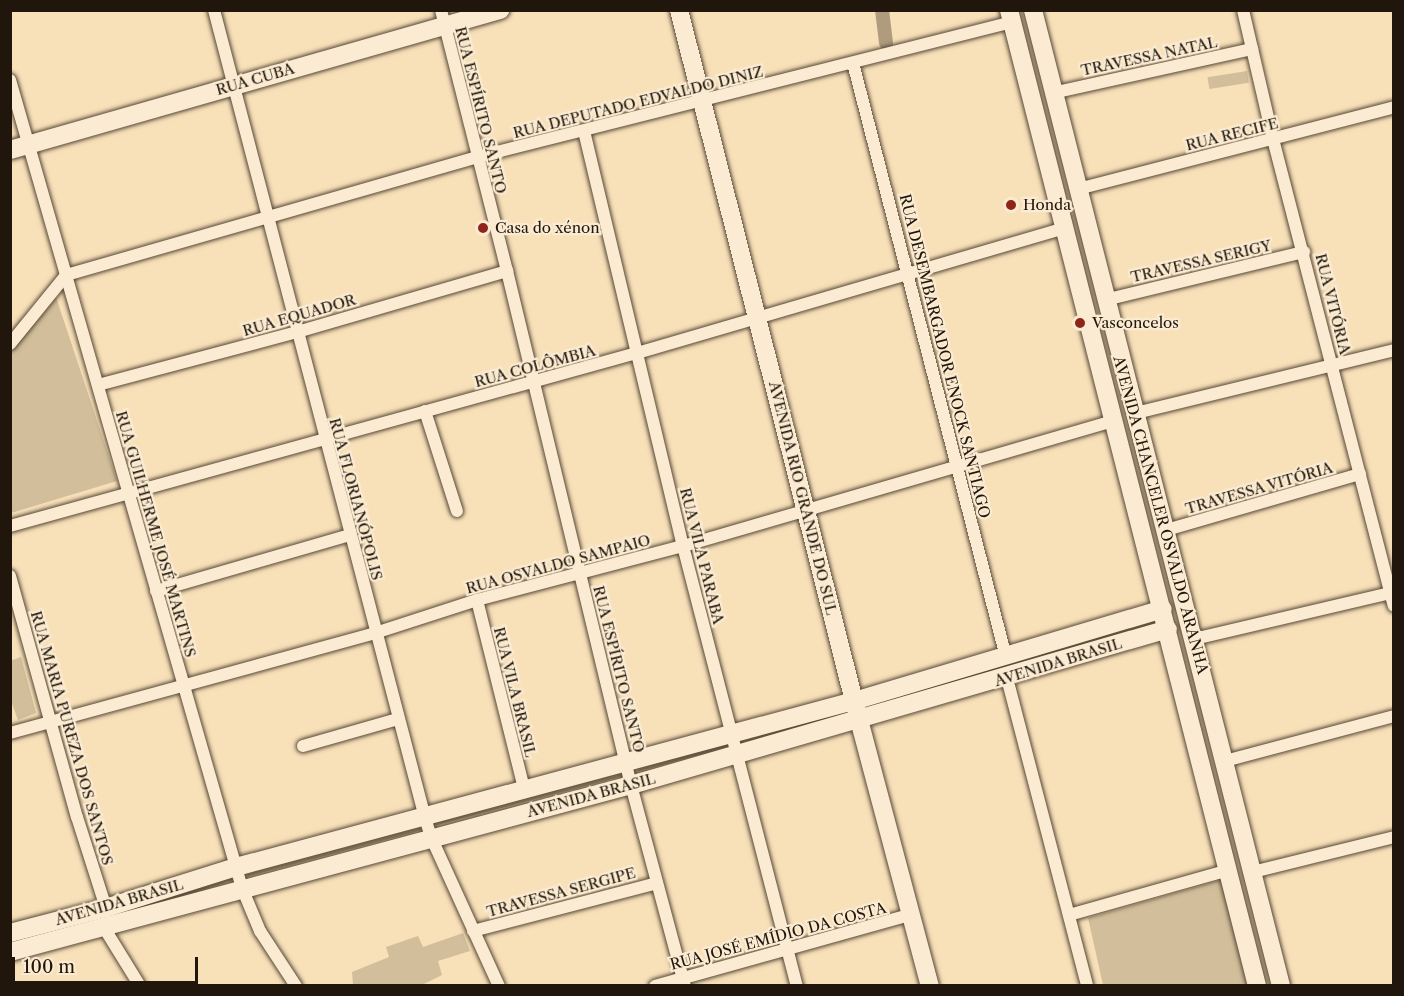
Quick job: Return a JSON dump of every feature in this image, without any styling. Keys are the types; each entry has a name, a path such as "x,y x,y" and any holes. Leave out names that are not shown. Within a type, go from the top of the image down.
{"street":[{"name":"RUA FLORIANÓPOLIS","path":"214,10 425,818 431,837 499,986"},
{"name":"RUA CUBA","path":"10,150 233,85 442,18 500,10"},
{"name":"AVENIDA RIO GRANDE DO SUL","path":"679,10 909,915 930,986"},
{"name":"AVENIDA CHANCELER OSVALDO ARANHA","path":"1033,10 1052,93 1194,639 1281,986"},
{"name":"RUA VITÓRIA","path":"1243,10 1273,139 1394,606"},
{"name":"RUA DEPUTADO EDVALDO DINIZ","path":"66,275 477,158 853,63 1010,16"},
{"name":"AVENIDA CHANCELER OSVALDO ARANHA","path":"1010,16 1163,609 1257,986"},
{"name":"RUA ESPÍRITO SANTO","path":"442,18 507,271 631,785 684,982"},
{"name":"TRAVESSA NATAL","path":"1052,93 1252,49"},
{"name":"RUA DESEMBARGADOR ENOCK SANTIAGO","path":"853,63 1006,657"},
{"name":"RUA GUILHERME JOSÉ MARTINS","path":"10,80 183,685 209,766 242,888 260,931 296,986"},
{"name":"RUA RECIFE","path":"1078,189 1394,107"},
{"name":"RUA VILA PARABA","path":"584,131 683,546 797,986"},
{"name":"RUA COLÔMBIA","path":"10,526 637,353 1065,228"},
{"name":"TRAVESSA SERIGY","path":"1105,300 1304,252"},
{"name":"RUA EQUADOR","path":"98,385 297,332 507,271"},
{"path":"10,344 66,275"},
{"path":"1136,413 1332,363 1394,350"},
{"path":"425,411 457,512"},
{"name":"RUA OSVALDO SAMPAIO","path":"10,733 375,633 477,600 683,546 1113,422"},
{"name":"TRAVESSA VITÓRIA","path":"1166,530 1360,474"},
{"path":"156,591 350,535"},
{"name":"RUA MARIA PUREZA DOS SANTOS","path":"10,576 104,917 140,986"},
{"path":"1194,639 1392,592"},
{"name":"RUA VILA BRASIL","path":"477,600 525,792"},
{"name":"AVENIDA BRASIL","path":"10,952 236,867 525,792 854,701 1163,609"},
{"name":"AVENIDA BRASIL","path":"10,933 104,917 242,888 631,785 736,753 1006,678 1168,629"},
{"path":"1006,678 1087,986"},
{"path":"1224,761 1394,716"},
{"path":"303,746 398,719"},
{"path":"1253,872 1394,837"},
{"path":"1069,915 1229,870"},
{"name":"TRAVESSA SERGIPE","path":"473,931 657,882"},
{"name":"RUA JOSÉ EMÍDIO DA COSTA","path":"656,986 684,982 788,949 909,915"}],"shaded area":[{"path":"1247,71 1249,83 1209,89 1207,77"},
{"path":"55,294 117,481 11,513 10,351"},
{"path":"21,657 36,713 18,720 11,701 10,661"},
{"path":"1221,880 1247,985 1103,985 1088,918"},
{"path":"463,933 470,951 438,961 442,975 422,985 353,985 352,972 389,957 386,947 418,936 423,947"}],"waterway":[{"path":"882,10 886,43"},
{"path":"963,678 1005,666"},
{"path":"639,769 723,746"},
{"path":"437,823 619,775"},
{"path":"249,874 418,829"},
{"path":"175,896 230,879"}],"place":[{"name":"Honda","path":"1011,205"},
{"name":"Casa do xénon","path":"483,228"},
{"name":"Vasconcelos","path":"1080,323"}]}
